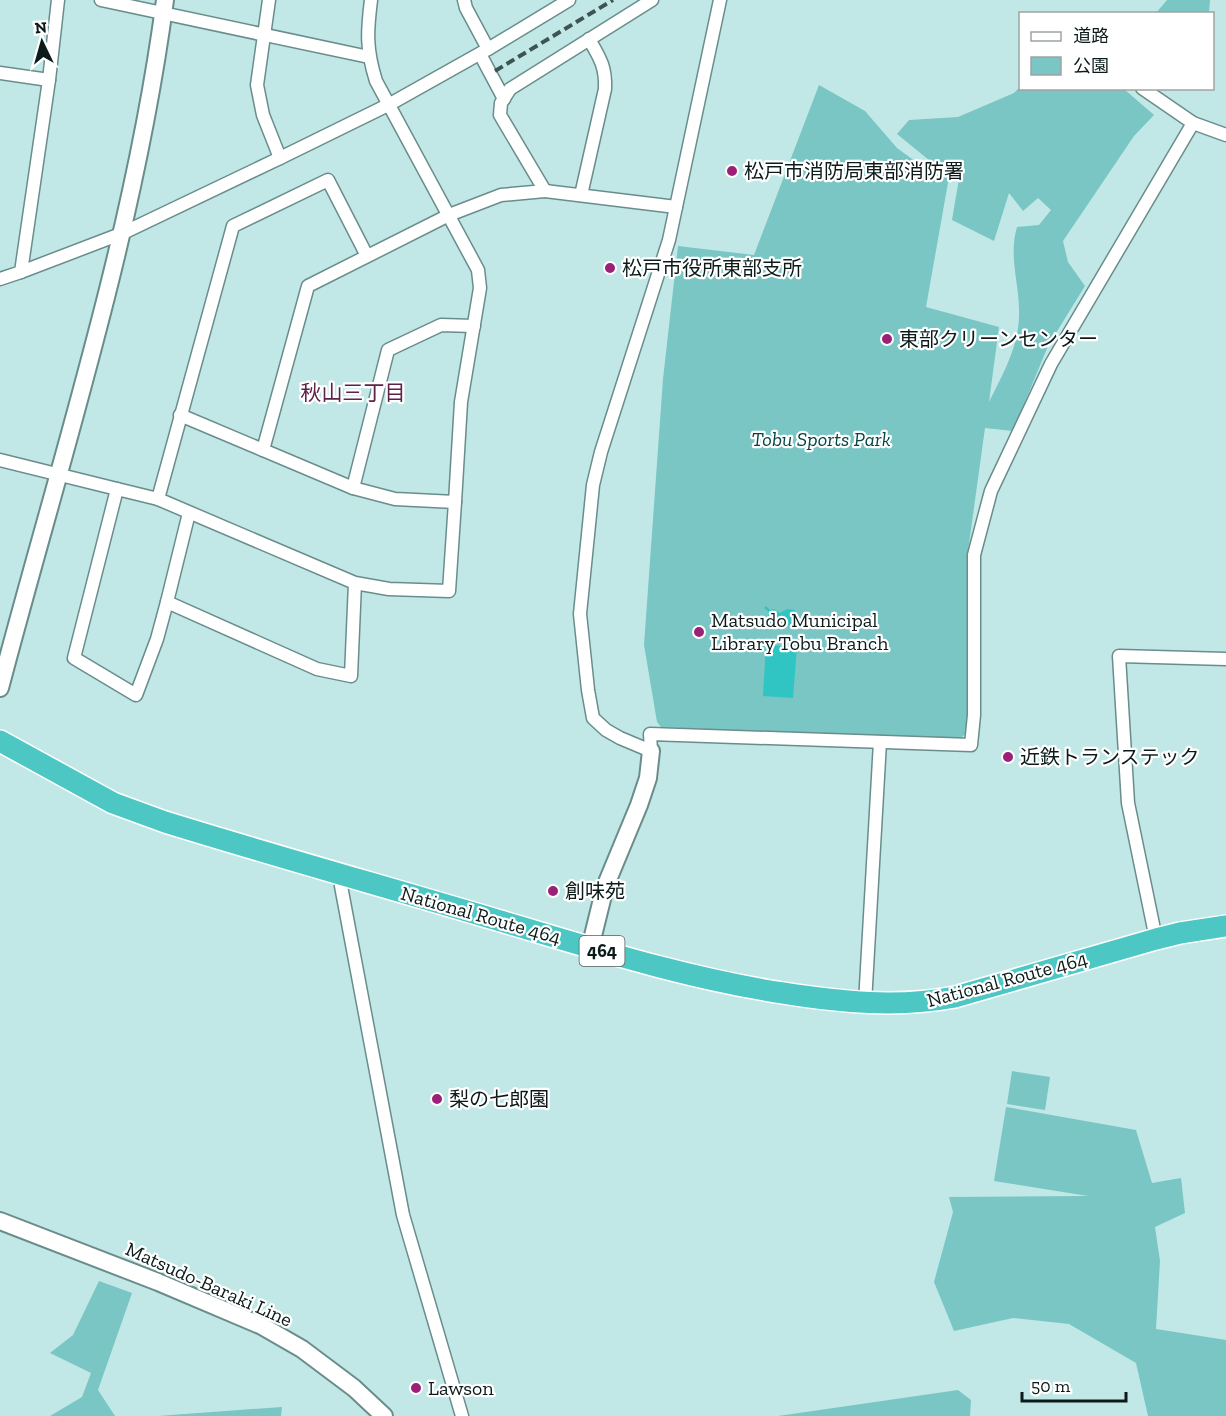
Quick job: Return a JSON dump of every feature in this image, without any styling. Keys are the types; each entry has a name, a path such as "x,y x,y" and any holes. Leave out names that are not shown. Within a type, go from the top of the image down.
{"highway":[{"name":"National Route 464","path":"0,741 113,803 139,813 657,968 748,988 865,1003 899,1004 930,1001 955,997 1156,939 1226,926"}],"street":[{"path":"21,272 49,80 58,0"},
{"path":"101,0 164,7 265,36 369,57"},
{"path":"269,0 257,84 263,115 280,158"},
{"path":"0,460 158,499 355,583 389,589 449,591 461,402 480,288 478,270 376,81 369,57 367,31 371,0"},
{"path":"464,0 504,99"},
{"path":"0,279 123,233 280,158 390,104 484,52 569,0"},
{"path":"545,191 500,115 501,103 510,89 652,0"},
{"path":"651,751 620,738 606,730 593,718 580,614 593,486 601,452 669,240 720,0"},
{"path":"0,688 123,233 143,138 164,7"},
{"path":"581,195 605,88 605,73 601,59 589,39"},
{"path":"0,73 49,80"},
{"path":"1145,90 1193,123 1226,135"},
{"path":"590,948 605,887 648,778 650,734 971,745 974,714 974,555 991,491 1052,364 1193,123"},
{"path":"158,499 233,226 328,180 367,256"},
{"path":"263,450 308,286 449,215 501,195 545,191 676,207"},
{"path":"353,488 388,350 441,325 474,326"},
{"path":"180,415 353,488 395,499 454,502"},
{"path":"117,489 74,658 136,695 157,639 189,513"},
{"path":"167,602 317,669 351,676 355,583"},
{"path":"1156,939 1128,803 1119,656 1226,659"},
{"path":"865,1003 880,742"},
{"path":"343,875 341,886 403,1215 462,1416"},
{"name":"Matsudo-Baraki Line","path":"0,1221 158,1282 262,1326 302,1349 354,1388 384,1416"}],"green space":[{"path":"1167,0 1210,0 1209,12 1157,12"},
{"name":"Tobu Sports Park","path":"819,85 865,111 897,148 930,172 949,177 926,307 999,327 989,402 1009,360 1018,326 1019,304 1014,260 1017,227 1039,225 1051,210 1038,198 1023,211 1009,193 994,241 952,220 961,167 935,165 897,134 909,120 958,117 1014,93 1019,88 1019,90 1125,90 1154,115 1134,136 1063,241 1068,262 1085,286 1048,346 1013,431 985,428 968,551 968,731 958,741 661,727 657,722 644,645 663,379 678,246 754,255"},
{"path":"1012,1071 1050,1077 1045,1110 1007,1104"},
{"path":"1006,1107 1136,1130 1152,1183 1181,1178 1185,1213 1155,1227 1160,1261 1156,1329 1226,1340 1226,1416 1148,1416 1136,1363 1069,1324 1013,1318 954,1331 934,1282 953,1212 949,1197 1088,1196 994,1181"},
{"path":"99,1281 132,1293 98,1390 115,1416 50,1416 82,1397 91,1373 50,1353 73,1335"},
{"path":"958,1390 971,1400 970,1416 778,1416"},
{"path":"282,1407 281,1416 159,1416 171,1415"}],"shaded area":[{"path":"766,606 780,613 787,609 795,610 798,621 790,626 780,621 772,622 768,617 769,612 764,608"},
{"path":"766,645 797,647 793,698 763,696"}],"railway":[{"path":"495,71 613,0"}],"place":[{"name":"松戸市消防局東部消防署","path":"732,171"},
{"name":"松戸市役所東部支所","path":"610,268"},
{"name":"東部クリーンセンター","path":"887,339"},
{"name":"Matsudo Municipal Library Tobu Branch","path":"699,632"},
{"name":"近鉄トランステック","path":"1008,757"},
{"name":"創味苑","path":"553,891"},
{"name":"梨の七郎園","path":"437,1099"},
{"name":"Lawson","path":"416,1388"}],"district":[{"name":"秋山三丁目","path":"353,392"}]}
